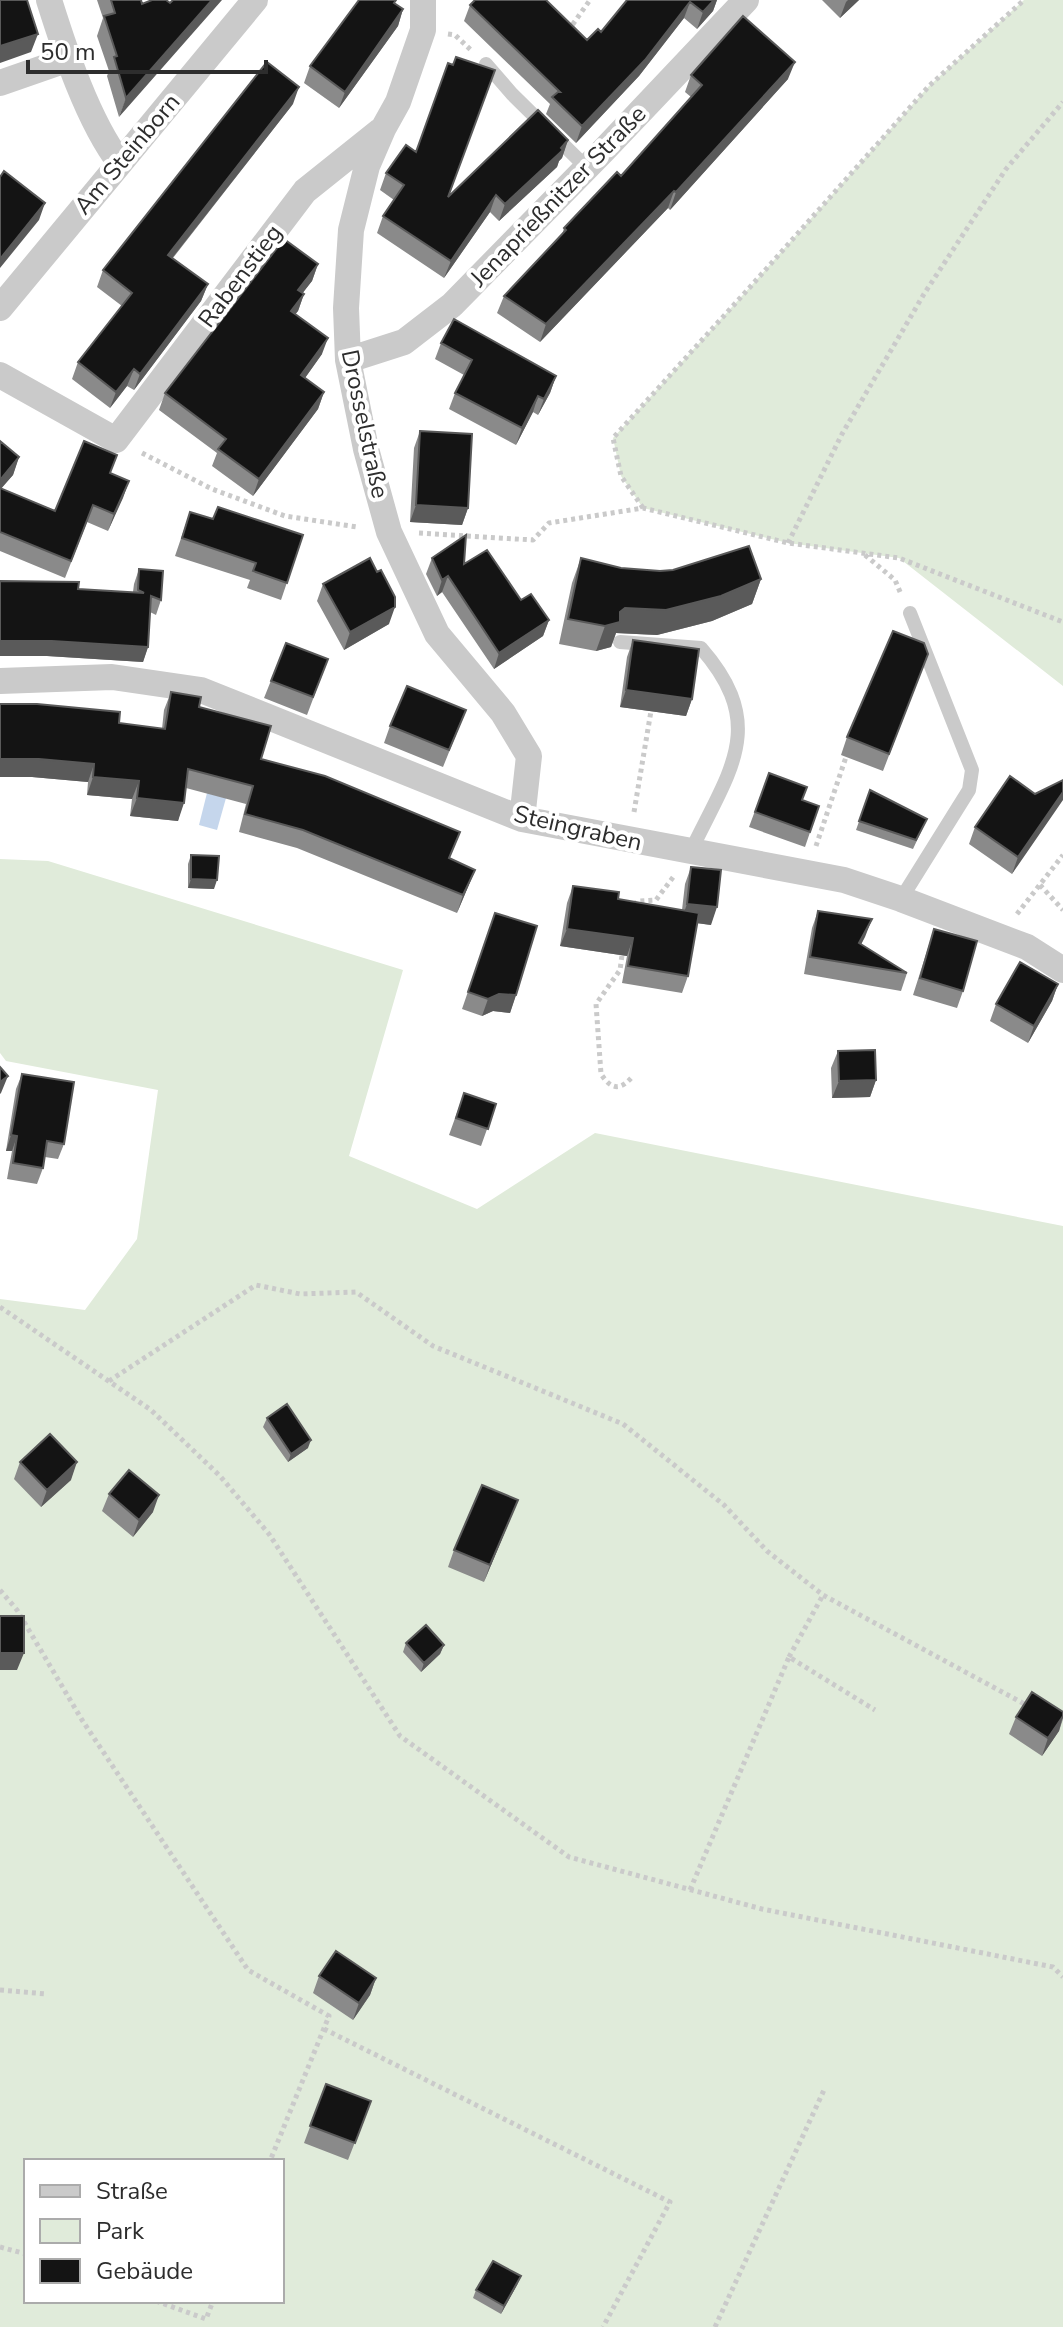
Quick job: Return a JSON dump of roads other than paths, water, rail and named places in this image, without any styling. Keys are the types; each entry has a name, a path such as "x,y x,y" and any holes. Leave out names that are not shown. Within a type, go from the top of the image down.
{"street":[{"path":"49,0 69,59 106,144 120,163"},
{"name":"Am Steinborn","path":"0,308 255,0"},
{"name":"Drosselstraße","path":"423,0 423,30 398,102 367,166 351,230 346,308 348,360 366,449 389,532 437,634 503,713 529,756 522,819"},
{"name":"Jenaprießnitzer Straße","path":"348,360 404,342 452,305 746,0"},
{"path":"0,83 69,59"},
{"name":"Rabenstieg","path":"0,375 116,440 305,191 383,129"},
{"name":"Steingraben","path":"0,681 112,677 201,690 522,819 844,880 1027,947 1063,970"}],"lane":[{"path":"486,64 587,168"},
{"path":"901,899 969,790 972,770 910,613"},
{"path":"620,642 701,648 720,669 736,702 739,731 737,754 690,853"}],"water":[{"path":"207,793 226,798 217,830 199,825"}]}
